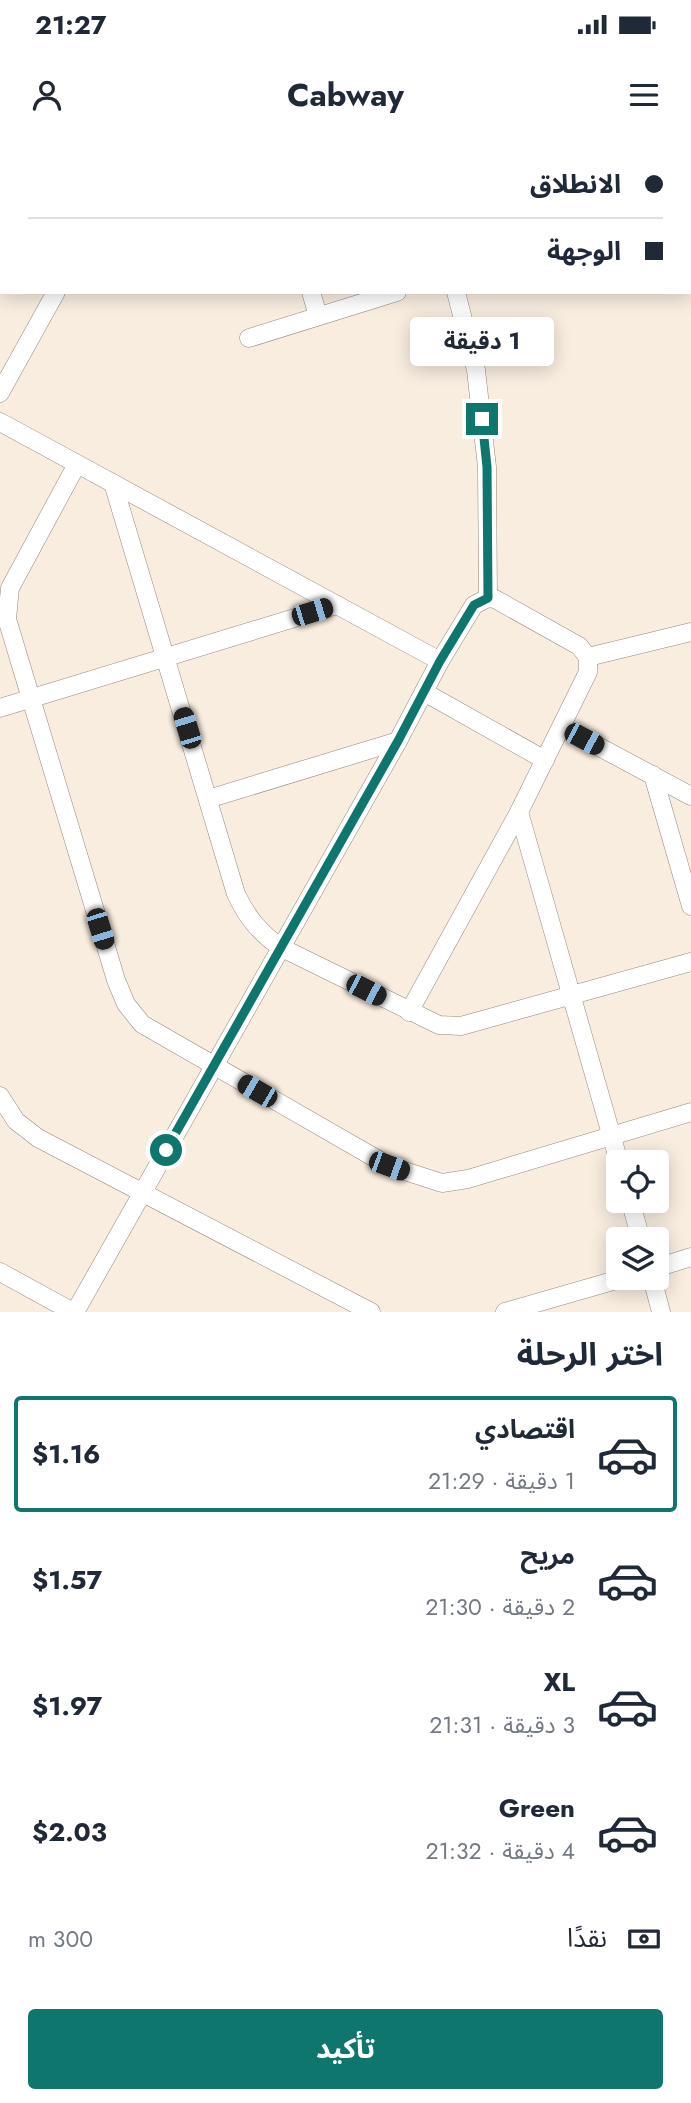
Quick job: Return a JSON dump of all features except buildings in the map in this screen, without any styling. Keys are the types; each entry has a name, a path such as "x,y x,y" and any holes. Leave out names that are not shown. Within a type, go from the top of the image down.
{"street":[{"path":"0,393 55,294"},
{"path":"312,294 318,316"},
{"path":"248,338 390,294"},
{"path":"457,294 476,370 487,467 488,598"},
{"path":"0,422 440,661"},
{"path":"77,464 10,588 7,604 11,635 116,980 125,1004 142,1024 389,1166 443,1183 468,1179 691,1112"},
{"path":"113,483 236,894 248,918 266,937 280,947 439,1025 461,1026 691,962"},
{"path":"0,1272 74,1312 398,741 440,661 474,605 488,598 495,599 579,646 588,657 588,672 519,812 409,1012"},
{"path":"0,708 337,605"},
{"path":"588,657 691,632"},
{"path":"424,692 545,760"},
{"path":"562,727 691,796"},
{"path":"208,799 398,741"},
{"path":"653,775 691,906"},
{"path":"519,812 615,1150"},
{"path":"0,1096 16,1121 38,1138 371,1312"},
{"path":"669,1264 691,1257"},
{"path":"505,1312 606,1283"},
{"path":"656,1290 662,1312"}],"route":[{"path":"166,1150 398,741 440,661 474,605 488,598 487,467 482,419"}]}
